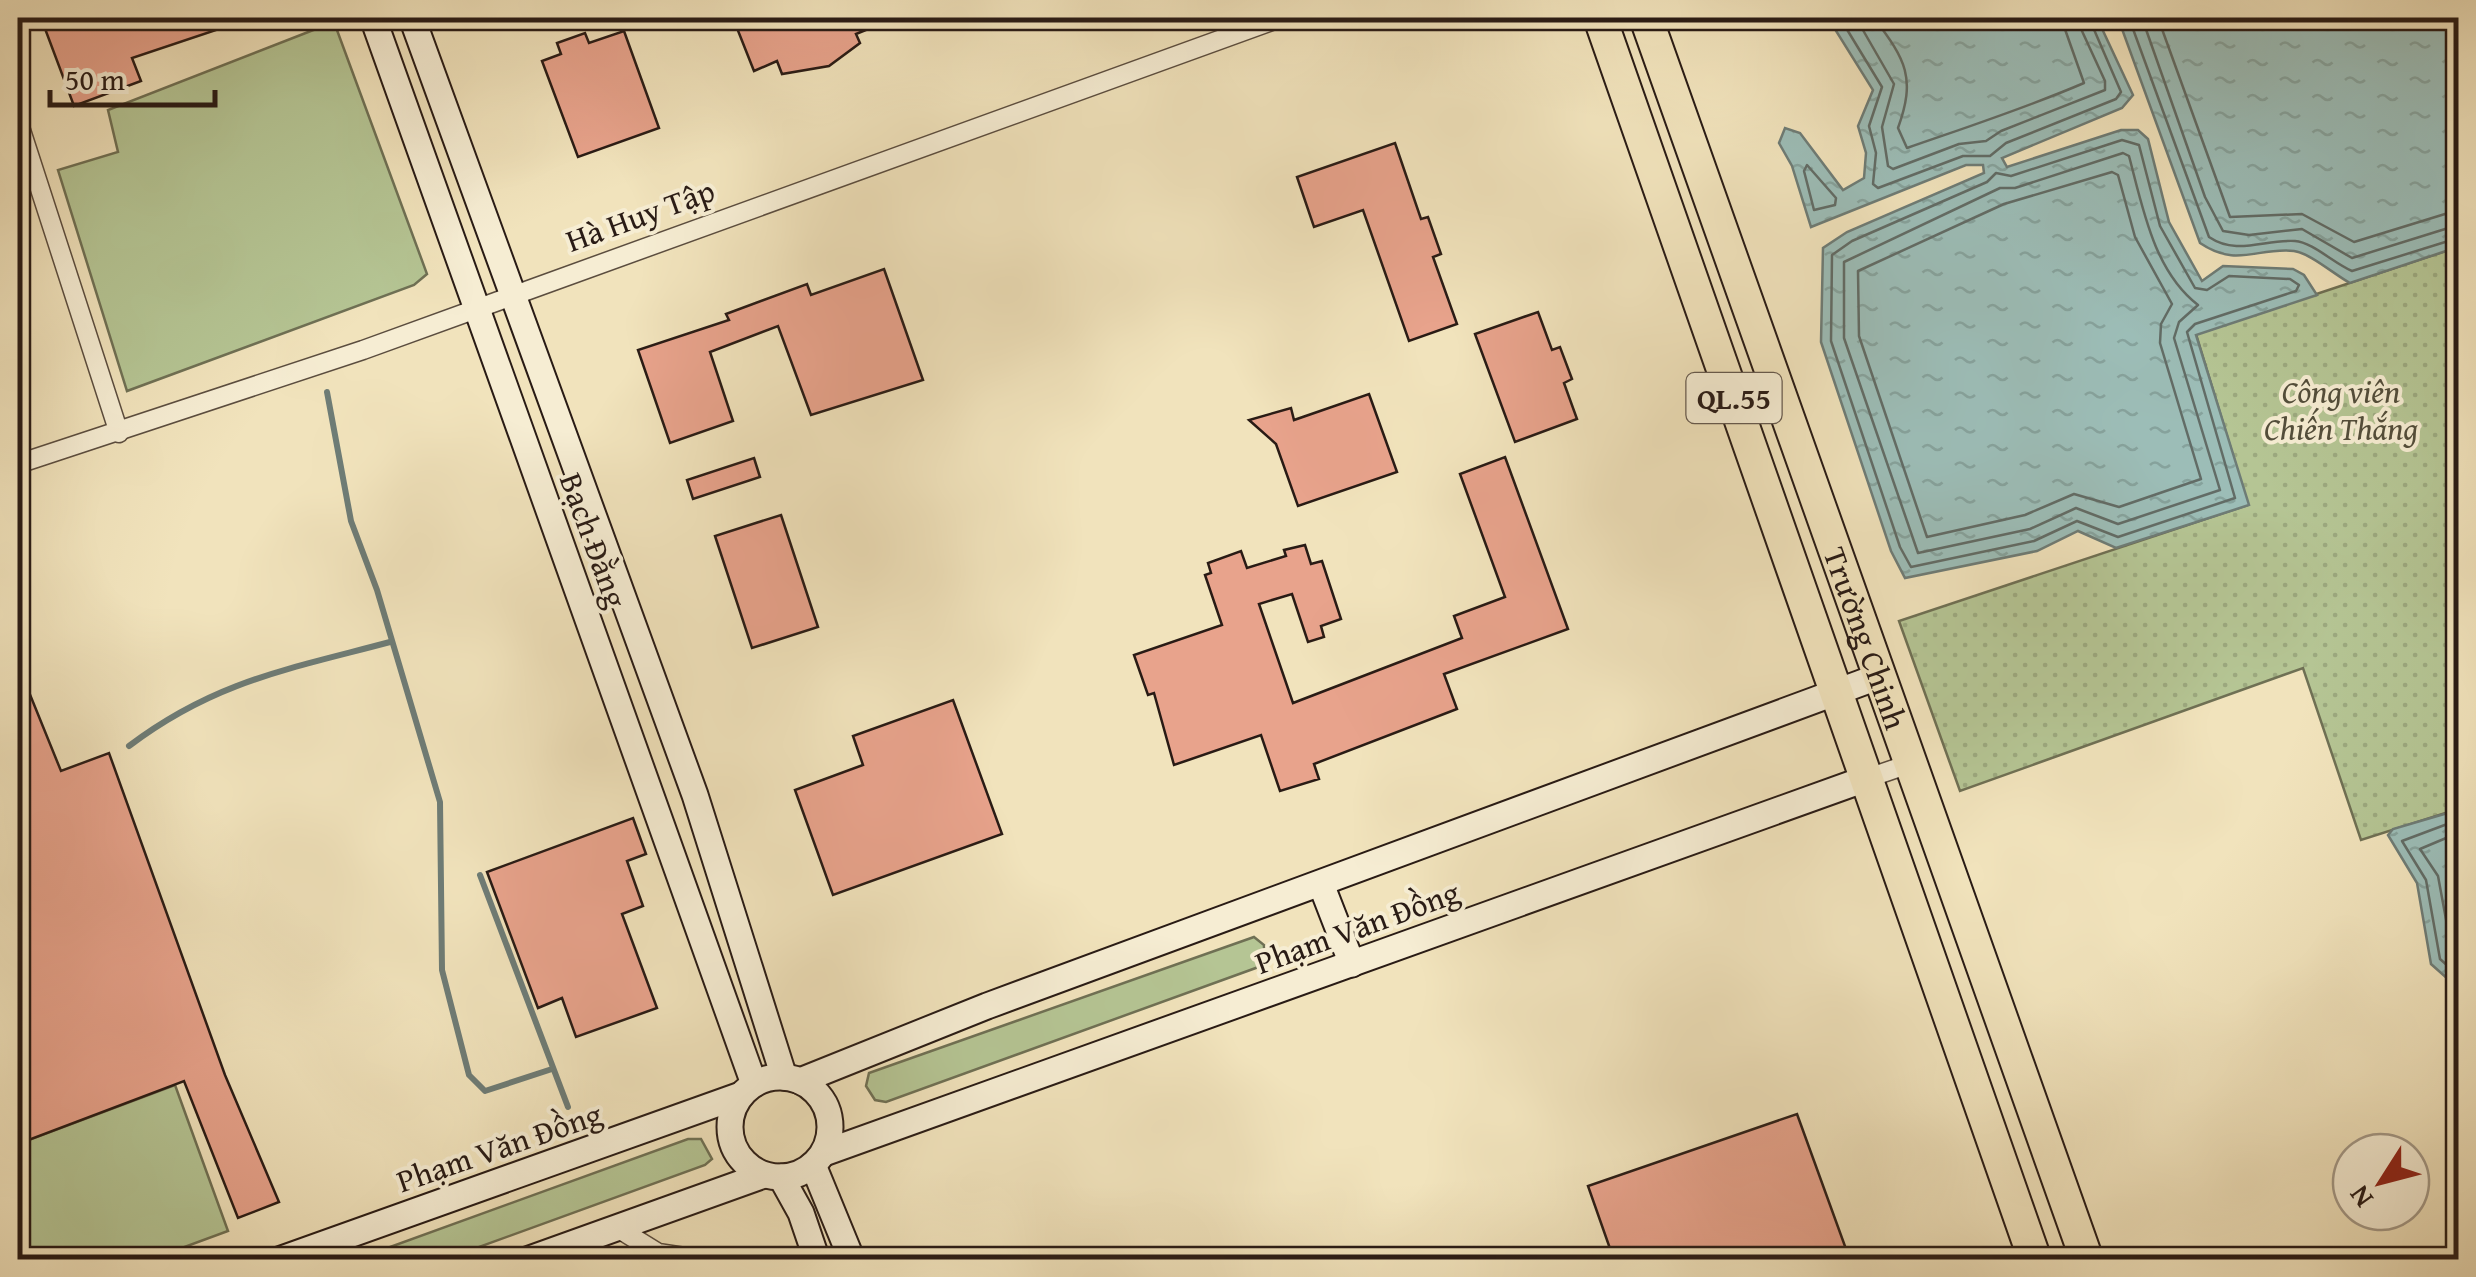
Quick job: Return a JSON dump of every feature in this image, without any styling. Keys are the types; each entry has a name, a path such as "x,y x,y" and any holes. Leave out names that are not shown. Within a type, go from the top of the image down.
{"highway":[{"name":"Trường Chinh","path":"1600,18 2036,1260"},
{"name":"Trường Chinh","path":"1646,18 2086,1260"}],"street":[{"name":"Bạch Đằng","path":"373,18 748,1089"},
{"name":"Bạch Đằng","path":"412,18 695,795 792,1078"},
{"name":"Hà Huy Tập","path":"18,464 119,433 1280,18"},
{"path":"18,121 119,433"},
{"name":"Phạm Văn Đồng","path":"792,1078 1880,676"},
{"name":"Phạm Văn Đồng","path":"818,1159 1912,762"},
{"path":"1321,884 1352,964"},
{"path":"817,1260 801,1214 772,1176 739,1155 732,1140 733,1109 748,1089 792,1078 825,1104 830,1120 818,1159 852,1260"},
{"name":"Phạm Văn Đồng","path":"279,1260 748,1089"},
{"path":"527,1260 818,1159"},
{"path":"616,1227 658,1253 704,1260"}],"green space":[{"path":"334,22 427,274 414,285 127,391 58,170 118,152 108,110"},
{"name":"Công viên Chiến Thắng","path":"2458,247 2458,809 2361,840 2303,668 1960,791 1899,621 2248,505 2196,334"},
{"path":"1254,937 1264,945 1264,965 886,1102 875,1100 866,1086 869,1073"},
{"path":"175,1085 228,1231 152,1259 18,1260 18,1144"},
{"path":"688,1139 701,1139 712,1159 705,1165 446,1259 357,1259"}],"water":[{"path":"1828,18 2097,18 2133,95 2122,108 2002,158 2007,167 2121,130 2138,130 2148,139 2169,222 2202,281 2223,266 2293,269 2304,275 2317,295 2196,335 2249,505 2116,548 2078,531 2037,551 1905,578 1891,551 1821,342 1823,248 1847,232 1984,173 1983,165 1966,165 1811,227 1792,166 1779,143 1785,128 1800,133 1843,190 1864,178 1866,153 1858,126 1873,90"},
{"path":"2118,18 2458,18 2458,247 2350,283 2294,251 2236,255 2200,243"},
{"path":"2458,810 2458,988 2431,964 2417,883 2388,835 2393,829"}],"building":[{"path":"66,18 243,21 132,58 141,81 74,106 44,26"},
{"path":"733,18 895,18 856,34 860,43 829,66 782,74 777,61 754,71"},
{"path":"624,31 659,128 578,157 542,61 561,54 557,43 585,33 589,43"},
{"path":"1395,143 1421,219 1428,217 1441,254 1433,257 1457,324 1409,341 1363,210 1314,227 1297,177"},
{"path":"884,269 923,380 811,415 778,326 710,352 733,421 670,443 638,350 729,320 726,314 807,284 811,295"},
{"path":"1538,312 1552,350 1560,347 1572,379 1564,383 1577,419 1515,442 1475,334"},
{"path":"1369,394 1397,472 1298,506 1276,444 1249,420 1291,408 1294,420"},
{"path":"1505,457 1568,629 1444,674 1457,709 1314,764 1319,779 1280,791 1261,735 1174,765 1154,693 1148,695 1134,655 1222,625 1205,575 1211,573 1208,563 1241,551 1247,568 1286,556 1284,550 1305,545 1311,564 1322,561 1341,619 1321,626 1324,637 1308,642 1292,594 1259,604 1293,703 1462,638 1454,616 1505,597 1460,474"},
{"path":"754,458 760,477 693,499 687,480"},
{"path":"781,515 818,627 752,648 715,536"},
{"path":"18,665 61,771 109,753 225,1075 279,1202 238,1218 184,1081 18,1144"},
{"path":"953,700 1002,834 833,895 795,790 863,765 853,736"},
{"path":"633,818 646,854 627,861 643,906 622,914 657,1008 576,1037 562,998 538,1008 487,872"},
{"path":"1797,1114 1850,1260 1614,1260 1588,1186"}],"waterway":[{"path":"327,392 351,521 377,590 440,802 442,970 469,1075 485,1091 552,1069"},
{"path":"129,746 192,706 223,692 286,670 390,642"},
{"path":"480,875 568,1107"}]}
